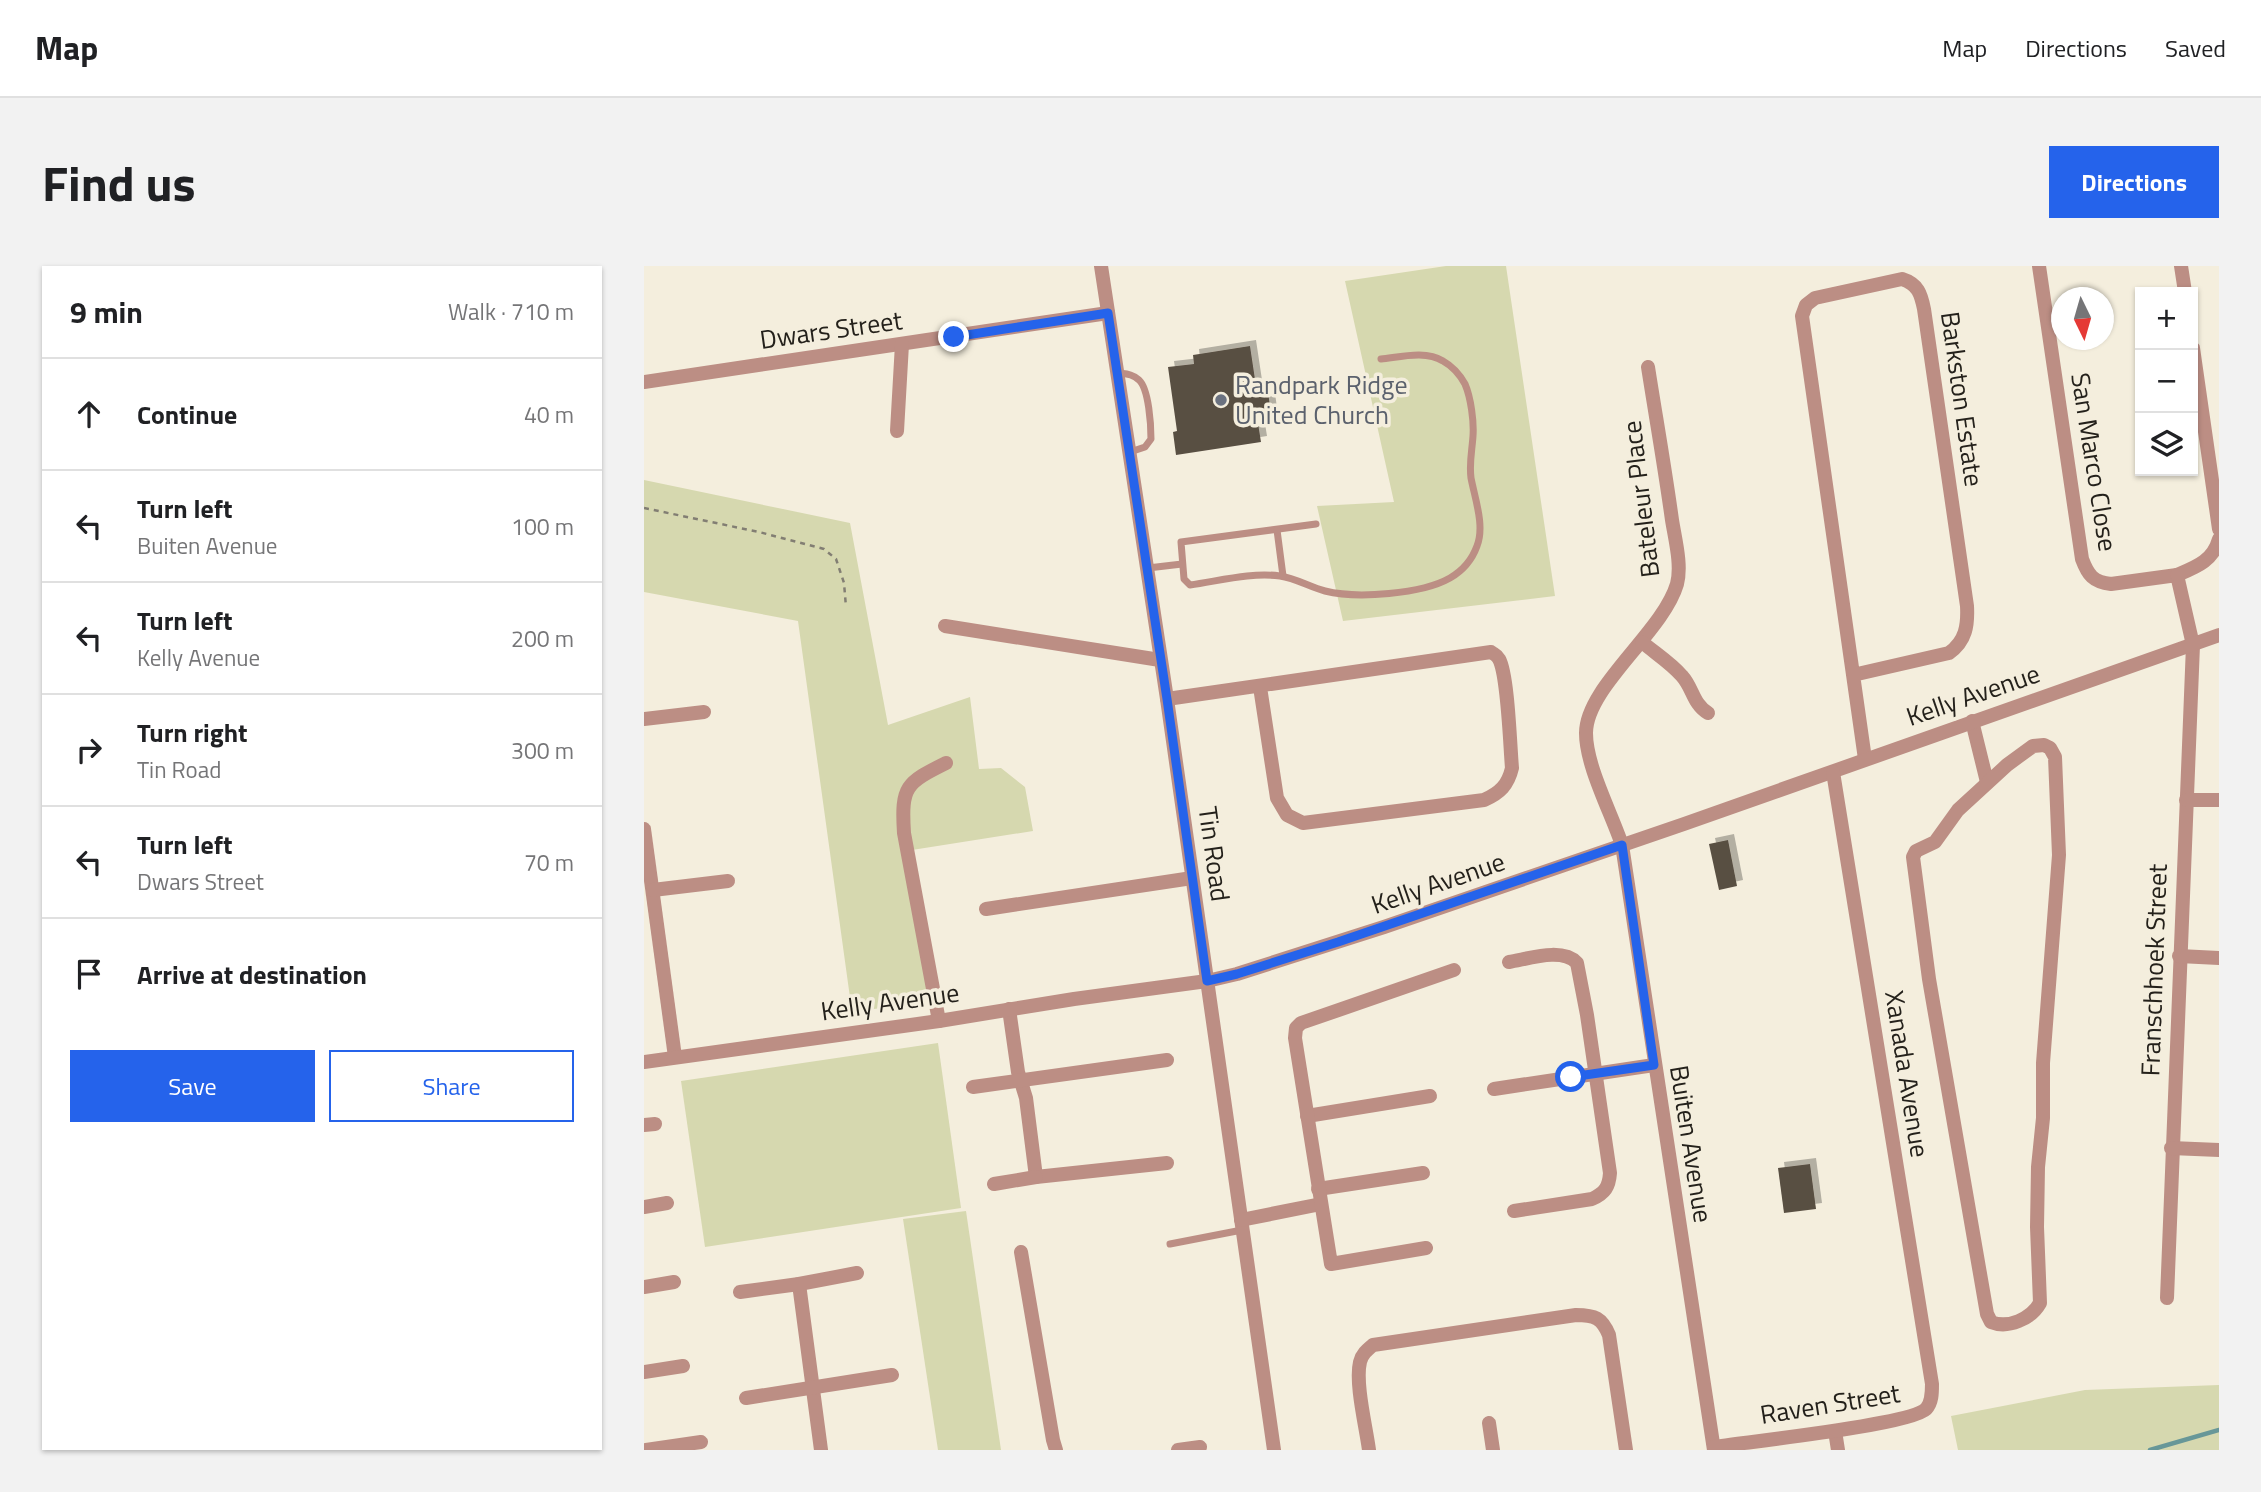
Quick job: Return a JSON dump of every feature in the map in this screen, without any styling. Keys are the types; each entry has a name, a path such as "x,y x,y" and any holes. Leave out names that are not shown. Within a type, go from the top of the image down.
{"street":[{"name":"Tin Road","path":"1101,266 1167,699 1274,1450"},
{"name":"San Marco Close","path":"2039,266 2082,559 2091,578 2111,584 2177,575 2210,558 2219,539"},
{"path":"2181,266 2184,287"},
{"name":"Barkston Estate","path":"1853,674 1949,653 1962,640 1968,624 1924,309 1914,284 1902,279 1815,298 1806,305 1802,316 1865,760"},
{"name":"Dwars Street","path":"644,382 1108,313"},
{"path":"897,432 902,344"},
{"path":"2193,350 2219,529"},
{"name":"Bateleur Place","path":"1622,845 1594,771 1586,732 1590,715 1600,695 1642,642 1671,597 1678,579 1674,530 1648,366"},
{"path":"2177,575 2193,645"},
{"path":"945,626 1160,660"},
{"name":"Kelly Avenue","path":"644,1062 939,1021 1207,981 1237,974 1358,936 1622,845 2219,635"},
{"path":"1642,642 1679,672 1695,701 1708,713"},
{"name":"Franschhoek Street","path":"2167,1298 2193,645"},
{"path":"1167,699 1490,652 1500,661 1504,680 1512,768 1508,782 1496,794 1484,800 1303,823 1287,815 1277,799 1260,687"},
{"path":"644,719 704,712"},
{"path":"1972,721 1987,782"},
{"path":"2044,745 2054,754 2059,855 2038,1167 2040,1303 2035,1312 2026,1319 2000,1325 1991,1322 1987,1314 1929,979 1913,857 1916,851 1936,842 1958,810 1987,782 2034,746 2044,745"},
{"path":"939,1021 904,833 903,814 909,786 916,778 946,763"},
{"name":"Xanada Avenue","path":"1833,772 1932,1384"},
{"path":"2186,800 2219,800"},
{"path":"644,829 676,1057"},
{"name":"Buiten Avenue","path":"1622,845 1714,1448"},
{"path":"986,909 1192,878"},
{"path":"653,890 728,881"},
{"path":"1508,962 1561,955 1574,959 1578,967 1610,1173 1609,1185 1592,1199 1514,1212"},
{"path":"2179,956 2219,958"},
{"path":"1426,1248 1331,1264 1295,1038 1296,1028 1301,1023 1454,970"},
{"path":"1009,1009 1026,1098 1036,1177"},
{"path":"973,1087 1167,1060"},
{"path":"1494,1089 1654,1065"},
{"path":"1307,1116 1430,1096"},
{"path":"2171,1149 2219,1150"},
{"path":"994,1184 1167,1163"},
{"path":"1242,1225 1320,1197 1423,1173"},
{"path":"644,1207 667,1203"},
{"path":"1021,1252 1056,1450"},
{"path":"740,1292 857,1273"},
{"path":"644,1287 674,1282"},
{"path":"799,1284 821,1450"},
{"path":"1369,1450 1359,1374 1360,1359 1373,1345 1589,1315 1604,1324 1609,1335 1626,1450"},
{"path":"644,1372 683,1366"},
{"path":"746,1398 892,1375"},
{"name":"Raven Street","path":"1714,1448 1835,1431 1920,1413 1928,1408 1932,1384"},
{"path":"1489,1423 1493,1450"},
{"path":"1835,1431 1838,1450"},
{"path":"646,1450 701,1442"},
{"path":"1178,1450 1200,1447"}],"lane":[{"path":"1315,524 1181,542 1184,579 1190,585 1264,575 1283,576 1328,592 1354,596 1407,590 1450,578 1468,564 1478,544 1479,522 1469,455 1473,436 1465,385 1455,370 1441,359 1417,355 1381,359"},
{"path":"1117,373 1139,379 1146,395 1151,439 1145,447 1129,452"},
{"path":"1277,530 1283,576"},
{"path":"1147,569 1182,564"},
{"path":"1170,1244 1242,1225"}],"path":[{"path":"644,508 759,532 824,549 836,559 844,583 846,607"}],"green space":[{"path":"1446,266 1506,266 1555,596 1343,621 1317,506 1394,502 1345,281"},
{"path":"644,480 850,523 888,725 970,697 979,769 1001,768 1025,787 1033,831 912,850 940,1000 852,1012 798,621 644,592"},
{"path":"938,1043 961,1208 705,1247 681,1081"},
{"path":"966,1211 1001,1450 938,1450 903,1219"},
{"path":"2219,1385 2219,1450 1958,1450 1951,1416 2085,1390"}],"building":[{"name":"Randpark Ridge United Church","path":"1250,346 1256,386 1267,384 1271,414 1257,417 1261,442 1176,455 1173,432 1177,431 1168,367 1194,364 1193,355"},
{"path":"1728,840 1737,886 1719,890 1709,844"},
{"path":"1810,1164 1816,1209 1784,1213 1778,1168"}],"waterway":[{"path":"2150,1450 2219,1430"}],"place":[{"name":"Randpark Ridge United Church","path":"1221,400"}],"route":[{"path":"954,337 1108,313 1207,981 1338,942 1622,845 1654,1065 1571,1077"}]}
